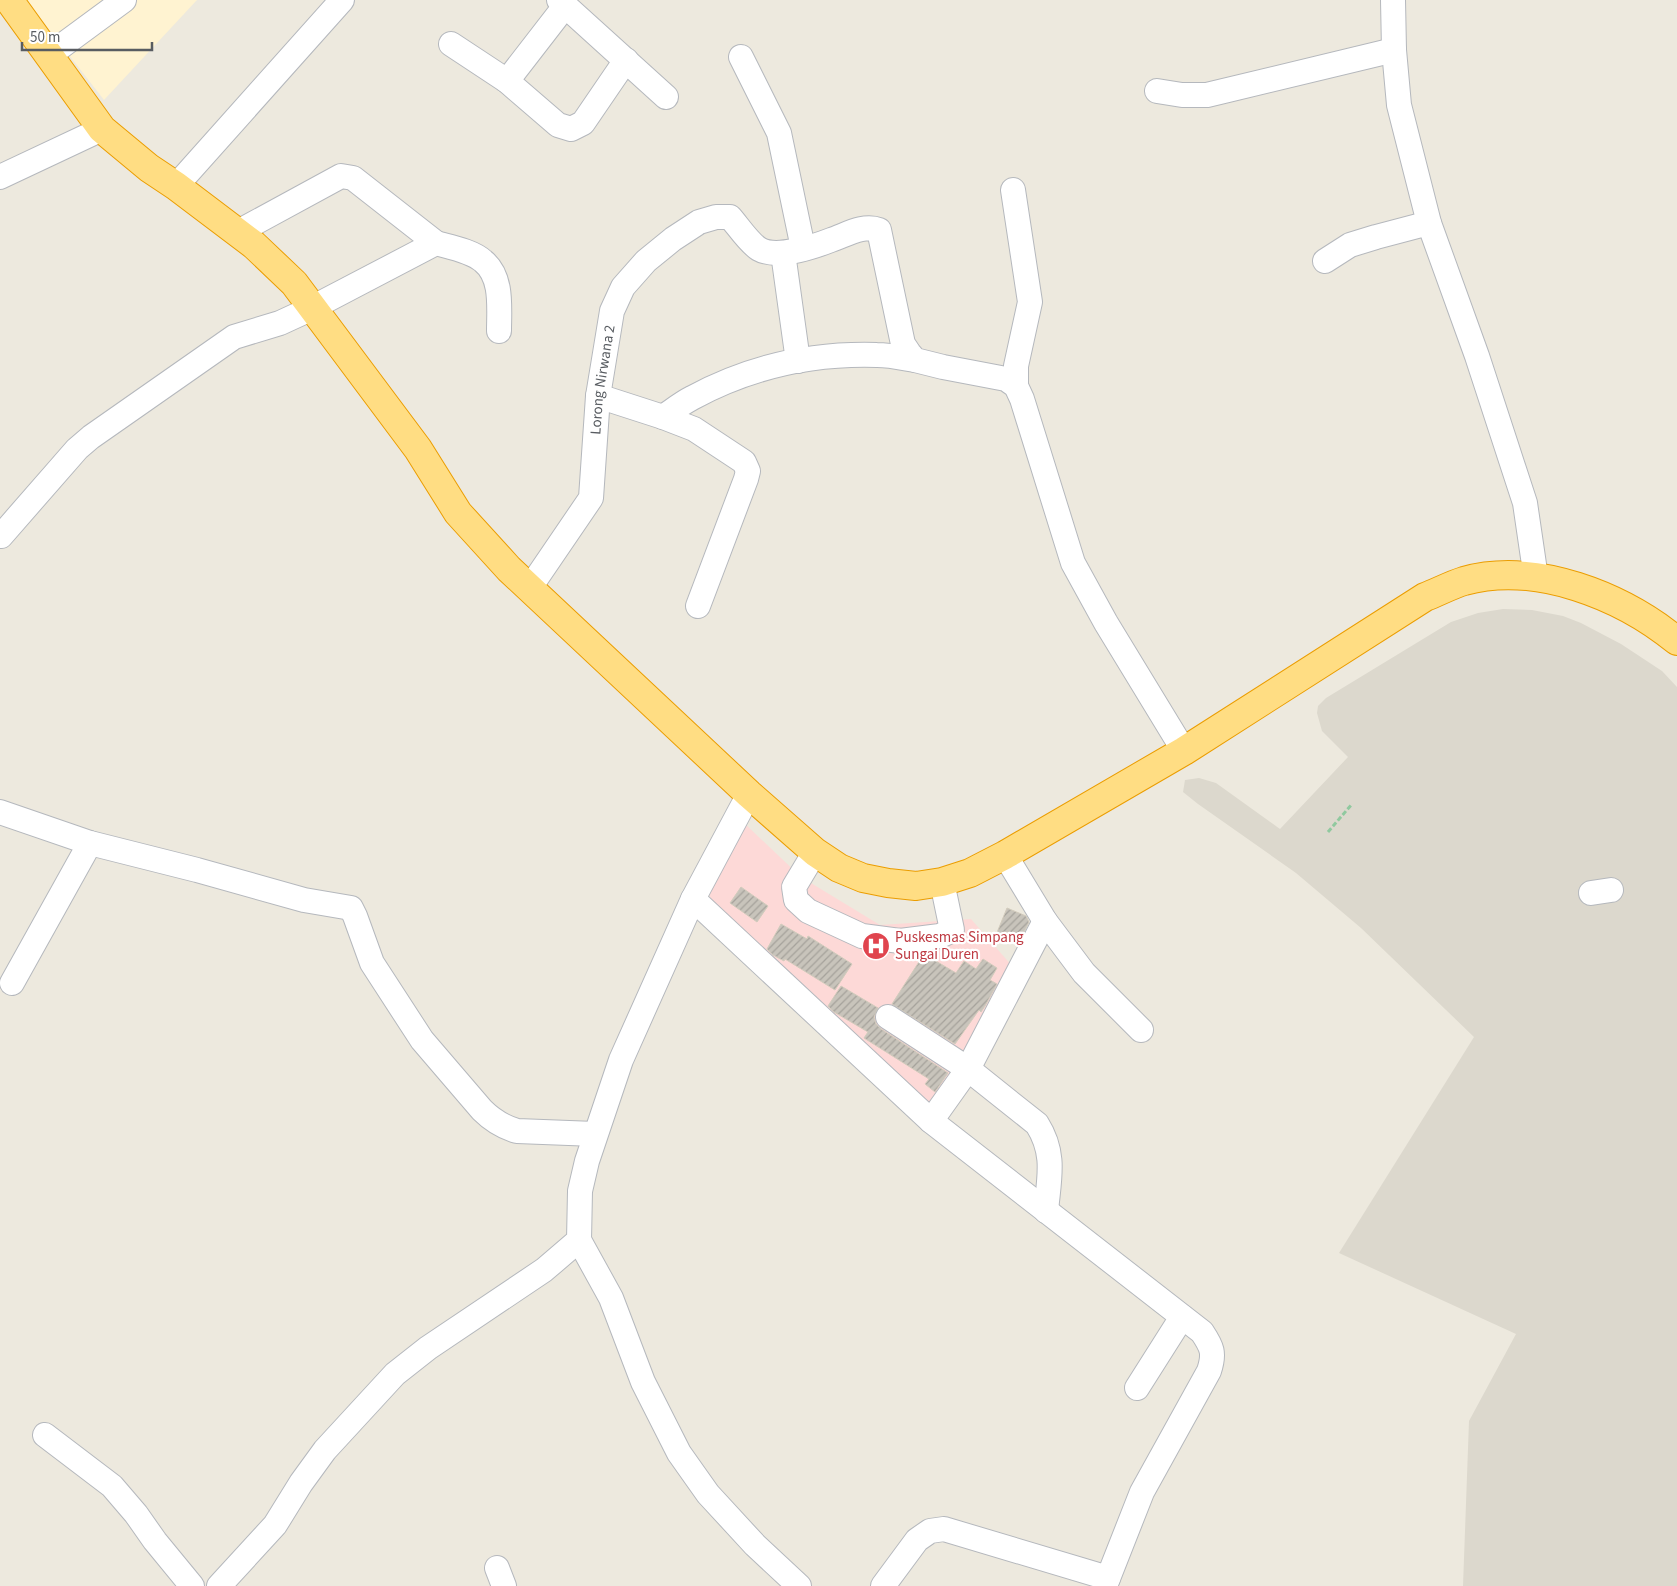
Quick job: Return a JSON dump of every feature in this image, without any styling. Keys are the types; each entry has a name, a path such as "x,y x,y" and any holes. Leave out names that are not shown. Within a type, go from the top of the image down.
{"highway":[{"path":"14,2 48,56 102,129 149,168 238,232 275,263 294,283 418,449 458,513 529,589 748,794 815,852 839,868 863,878 916,886 942,882 970,873 1005,855 1184,751 1425,597 1464,581 1493,576 1518,575 1556,581 1588,590 1659,626 1677,641"}],"street":[{"path":"48,56 124,0"},
{"path":"176,186 342,0"},
{"path":"1393,0 1394,50 1399,105 1429,224 1477,356 1525,503 1536,578"},
{"path":"507,81 562,3 666,96"},
{"path":"452,44 507,81 558,125 571,129 583,123 626,60"},
{"path":"1157,91 1182,95 1207,95 1394,50"},
{"path":"741,57 779,133 793,250 798,361"},
{"path":"0,177 102,129"},
{"path":"238,232 341,176 353,178 436,243 464,251 483,260 496,277 499,300 499,331"},
{"path":"1014,190 1030,302 1016,366 1016,386 1022,399 1073,563 1106,624 1184,751"},
{"name":"Lorong Nirwana 2","path":"529,589 591,498 598,396 612,311 623,287 646,261 673,239 699,222 716,217 730,217 758,248 768,253 793,250"},
{"path":"1325,260 1350,245 1429,224"},
{"path":"793,250 828,241 858,230 872,227 879,230 903,344 915,360"},
{"path":"1,536 77,449 91,437 234,337 280,323 313,308 436,243"},
{"path":"663,417 690,398 735,378 783,362 831,356 878,355 915,360 1006,379 1016,386"},
{"path":"598,396 694,429 744,462 748,471 698,606"},
{"path":"748,794 693,898 621,1060 595,1134 580,1191 579,1240 611,1298 643,1382 679,1453 708,1494 748,1538 800,1586"},
{"path":"0,812 90,843 197,870 309,902 351,908 372,963 422,1040 492,1120 507,1128 517,1130 595,1134"},
{"path":"12,983 90,843"},
{"path":"815,852 794,887 796,900 808,911 862,936 900,941 940,936 952,930 942,882"},
{"path":"1005,855 1045,921 1084,974 1141,1030"},
{"path":"693,898 931,1121 1202,1332 1210,1345 1214,1357 1209,1371 1142,1492 1107,1582 944,1528 930,1531 917,1540 883,1586"},
{"path":"931,1121 968,1069 1045,921"},
{"path":"888,1016 968,1069 1038,1124 1049,1149 1050,1169 1046,1211"},
{"path":"219,1586 275,1524 326,1450 394,1374 428,1348 544,1270 579,1240"},
{"path":"1138,1388 1182,1318"},
{"path":"45,1435 112,1486 192,1586"}],"path":[{"path":"1328,832 1352,804"}],"shaded area":[{"path":"26,0 197,0 104,100"},
{"path":"1503,609 1532,610 1563,616 1581,623 1621,644 1662,671 1677,687 1677,1586 1463,1586 1469,1421 1516,1334 1339,1253 1474,1037 1361,928 1296,873 1183,792 1185,780 1199,778 1216,783 1280,829 1348,757 1322,731 1317,713 1318,706 1326,698 1451,622 1478,613"},
{"name":"Puskesmas Simpang Sungai Duren","path":"742,821 801,877 880,925 971,919 1013,967 933,1112 716,908 709,895 709,878"}],"building":[{"path":"741,887 768,906 757,922 730,903"},
{"path":"1007,908 1026,916 1029,922 1018,944 996,935"},
{"path":"781,924 807,939 808,936 852,964 835,990 785,959 784,961 773,955 767,949"},
{"path":"924,954 956,973 964,961 976,969 983,959 997,968 990,980 997,984 985,1006 981,1012 979,1010 955,1044 892,1004"},
{"path":"841,986 878,1008 874,1017 876,1024 881,1029 948,1073 935,1092 925,1084 929,1079 864,1038 868,1032 834,1012 828,1006"}],"place":[{"name":"Puskesmas Simpang Sungai Duren","path":"876,946"}]}
